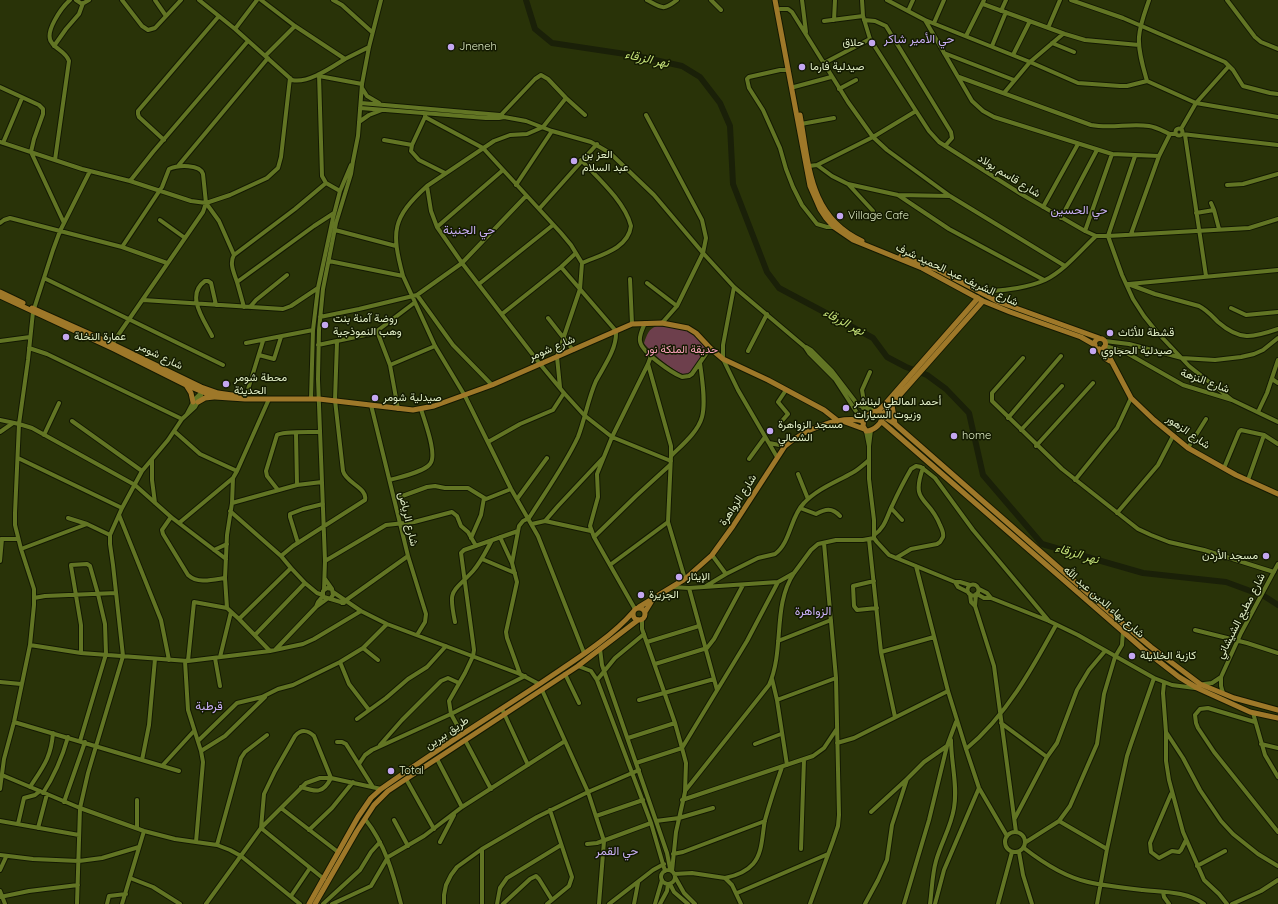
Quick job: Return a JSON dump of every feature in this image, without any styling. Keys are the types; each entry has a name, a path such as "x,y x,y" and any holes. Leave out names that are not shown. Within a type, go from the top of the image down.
{"main road":[{"name":"شارع الشريف عبد الحميد شرف","path":"775,0 810,186 820,209 834,228 853,240 922,268 936,272 980,299 1010,312 1081,337 1094,345 1103,346 1102,338 989,298 936,272 862,240 839,227 825,211 821,203 809,166 778,0"},
{"name":"شارع شومر","path":"0,292 33,310 186,385 222,394 247,398"},
{"path":"971,294 974,303"},
{"name":"شارع شومر","path":"0,296 112,344 215,396 269,399 311,398 398,408 421,409 464,396 492,385 632,324 674,324 691,330 723,359 768,380 824,410 840,421"},
{"path":"946,338 974,303 982,298 994,303 999,302"},
{"path":"867,430 881,421 883,415 904,387 980,299"},
{"path":"1094,345 1095,341 1099,338"},
{"name":"شارع الزهور","path":"1103,346 1131,398 1173,436 1188,448 1224,468 1278,493"},
{"path":"186,385 196,402 215,396"},
{"path":"867,430 864,420 871,413 877,411 904,387"},
{"path":"892,405 895,424"},
{"name":"شارع بهاء الدين عبد الله","path":"877,411 895,424 1113,619 1123,631 1143,649 1179,677 1253,713 1278,718"},
{"name":"شارع الزواهرة","path":"635,610 685,579 712,555 733,526 785,446 797,437 813,429 840,421 864,420"},
{"path":"840,421 867,430"},
{"name":"شارع بهاء الدين عبد الله","path":"881,421 983,511 1113,619 1151,647 1199,686 1223,693 1245,702 1278,710"},
{"name":"شارع الزواهرة","path":"645,612 653,599"},
{"path":"643,609 645,612 645,616 640,620 634,617 635,610 643,609"},
{"name":"طريق بيرين","path":"308,904 324,879 364,808 381,789 584,653 625,622 635,610"},
{"name":"طريق بيرين","path":"315,904 365,818 381,797 578,666 640,620"}],"street":[{"path":"55,160 69,62 66,55 54,46 49,39 50,30 58,13 70,0"},
{"path":"76,0 83,3"},
{"path":"54,46 79,14 83,3 89,0"},
{"path":"122,0 146,30 153,29 181,0"},
{"path":"155,0 166,16"},
{"path":"200,0 267,56 292,80 300,81 319,75 368,47"},
{"path":"235,29 257,0"},
{"path":"261,0 295,26 345,60"},
{"path":"332,0 342,5 372,32"},
{"path":"325,596 318,346 320,317 323,289 335,230 351,174 368,47 381,0"},
{"path":"647,0 663,7 671,6 675,1"},
{"path":"711,0 721,10"},
{"path":"802,0 806,33"},
{"path":"834,20 835,0"},
{"name":"شارع قاسم بولاد","path":"862,0 864,18 870,39 933,136 945,146 1042,207 1085,231 1096,236 1108,236 1249,228 1278,219"},
{"path":"887,0 925,20 992,46 1078,83 1120,86 1147,81 1196,103 1278,117"},
{"path":"908,11 913,0"},
{"path":"934,23 944,0"},
{"path":"1001,10 1006,0"},
{"path":"1048,28 1060,0"},
{"path":"1074,0 1124,18 1225,62 1230,66 1244,86 1278,94"},
{"path":"1147,81 1139,45 1141,25 1149,0"},
{"path":"1227,0 1255,37 1261,42 1278,49"},
{"path":"966,36 984,2 1063,34 1092,41 1139,45"},
{"path":"780,9 790,10 806,33 839,89 873,137 887,150 950,196 1065,266"},
{"path":"992,46 1006,12"},
{"path":"164,140 139,116 138,110 219,16"},
{"path":"824,22 864,18 886,26 951,132 952,138 945,146"},
{"path":"925,20 972,101 983,112 994,117 1112,154 1159,156"},
{"path":"1013,55 1030,21"},
{"path":"122,247 159,191 165,181 168,171 178,166 267,56 295,26"},
{"path":"1004,93 1030,62 1063,34"},
{"path":"824,63 870,39"},
{"path":"130,181 248,41"},
{"path":"1052,43 1074,52"},
{"path":"944,53 1014,80"},
{"path":"1176,134 1177,130 1181,129 1196,103 1230,66"},
{"path":"788,70 780,70 749,77 747,79 749,88 763,110 780,148 793,187 802,205 817,224 834,228"},
{"path":"319,75 362,86 371,99 384,107"},
{"path":"319,75 322,176 326,183 340,191"},
{"path":"501,116 535,79 541,75 548,79 566,98 586,114"},
{"path":"794,87 832,77"},
{"path":"958,77 1092,125 1110,127 1137,125 1150,126 1179,136 1184,135 1278,145"},
{"path":"22,98 2,142 90,171 130,181 191,201 206,203 251,186 267,178 278,168 281,157 290,78"},
{"path":"839,89 856,80"},
{"path":"0,87 39,105 44,110 31,152 64,223"},
{"path":"566,98 543,127 527,134 502,138 483,148 427,186 408,204 400,218 396,232 396,246 402,276 411,297 435,346 464,396 511,489 532,524 542,545 584,653"},
{"path":"361,106 519,118 552,131 597,144 628,169 654,195 734,287 805,347 835,379 859,416 864,420"},
{"path":"359,122 384,107"},
{"path":"809,166 817,165 873,137 916,111"},
{"path":"425,112 412,145 412,153 419,160 445,173"},
{"path":"425,112 483,148 553,225 576,253 582,263 580,289 557,356 560,388"},
{"path":"646,115 702,220 706,238 703,253 677,306 662,323"},
{"path":"801,124 834,118"},
{"path":"1181,129 1184,135 1206,276"},
{"path":"516,185 552,131"},
{"path":"1131,234 1159,156 1170,134"},
{"path":"384,140 412,145"},
{"path":"539,209 581,160 597,144"},
{"path":"1042,207 1078,144"},
{"path":"1061,218 1098,150"},
{"path":"1085,231 1112,154"},
{"path":"1135,156 1108,236 1127,284 1133,299 1150,323 1189,366 1232,400"},
{"path":"581,160 613,195 632,226 628,237 622,244 582,263"},
{"path":"311,398 314,330 318,288 340,191 353,161"},
{"path":"817,165 832,176 848,184 898,195 950,196"},
{"path":"112,344 203,212 206,203 202,170 198,168 178,166"},
{"path":"437,227 503,170"},
{"path":"0,789 6,750 14,722 30,645 34,598 34,589 15,525 19,424 33,310 60,230 90,171"},
{"path":"1227,186 1243,184 1278,174"},
{"path":"244,307 232,264 234,255 295,210 326,183"},
{"path":"848,184 873,211"},
{"path":"427,186 431,211 437,227 462,263 564,393 584,415 612,437 671,461"},
{"path":"898,195 949,229 1044,280"},
{"path":"320,317 417,295 462,263 526,196"},
{"path":"1211,202 1219,229"},
{"path":"206,203 222,226 234,255"},
{"path":"1196,213 1214,210"},
{"path":"237,282 314,226 334,213 339,212"},
{"path":"0,223 10,218 122,247 167,263"},
{"path":"160,220 185,238"},
{"path":"479,284 553,225"},
{"path":"335,230 396,246"},
{"path":"978,292 1021,287 1044,280 1065,266 1096,236"},
{"path":"502,314 561,267 576,253"},
{"path":"329,260 402,276"},
{"path":"512,563 518,531 522,522 529,518 567,458 581,429 584,415 596,383 615,342 616,331 561,267"},
{"path":"1127,284 1278,270"},
{"path":"250,307 256,300 287,275"},
{"path":"44,278 223,365"},
{"path":"630,279 632,324"},
{"path":"212,336 196,303 195,297 197,290 203,282 208,280 212,285 216,305"},
{"path":"647,283 677,306"},
{"path":"1127,284 1155,294 1199,306 1206,310 1228,331 1236,335 1251,336 1278,329"},
{"path":"734,287 723,345 723,359 738,390 777,457"},
{"path":"143,300 276,309 291,306 318,288"},
{"path":"989,298 992,291"},
{"path":"417,295 453,345 483,374 492,385"},
{"path":"318,346 377,330 414,303"},
{"path":"1231,308 1246,315 1278,312"},
{"path":"748,351 767,314"},
{"path":"548,318 573,350"},
{"path":"646,323 640,336 642,347 651,356 682,378 691,375 710,348"},
{"path":"246,343 314,330"},
{"path":"377,330 390,365 398,408"},
{"path":"0,341 30,337"},
{"path":"259,355 274,359 281,337"},
{"path":"1103,346 1129,344 1182,358 1215,360 1250,356 1259,352 1278,338"},
{"path":"247,398 263,340"},
{"path":"281,556 298,543 366,499 364,493 344,475 335,400 337,342"},
{"path":"390,365 435,346"},
{"name":"شارع النزهة","path":"1103,346 1125,352 1183,385 1232,400 1278,422"},
{"path":"805,347 811,350 827,366 855,402 863,408 877,411"},
{"path":"29,348 47,354 182,419"},
{"path":"635,610 594,537 590,526 598,497 596,474 651,356"},
{"path":"1008,418 1061,356"},
{"path":"1023,358 991,396 993,404 1036,446 1075,480 1138,529 1169,542 1232,558 1273,574"},
{"path":"1258,412 1272,380 1278,360"},
{"path":"594,537 671,461 697,428 702,417 703,407 700,363"},
{"path":"648,364 671,446 668,522 685,579"},
{"path":"863,408 864,402 862,390 870,372"},
{"path":"1272,380 1278,383"},
{"path":"1036,446 1093,383"},
{"path":"1021,430 1062,386"},
{"path":"77,904 80,808 84,786 123,656 110,535 122,508 142,471 186,414 191,411 201,389"},
{"path":"782,422 788,414 778,402 786,390"},
{"path":"488,442 514,427 553,410 564,393"},
{"path":"1075,480 1116,428 1131,398"},
{"path":"179,522 233,478 269,399"},
{"path":"44,435 59,403"},
{"name":"شارع الرياض","path":"371,405 408,556 426,614 425,622 418,635"},
{"path":"390,480 423,469 431,464 432,448 421,409"},
{"path":"1188,448 1206,419"},
{"path":"0,420 32,428 135,485 170,517 179,522 226,559"},
{"path":"72,420 142,471"},
{"path":"0,432 12,423"},
{"path":"867,430 869,446 869,479 874,536 886,552 896,558 955,582 976,585 977,592 975,606"},
{"path":"1224,468 1240,430 1264,435 1278,444"},
{"path":"174,431 200,454 237,471"},
{"path":"278,490 267,476 266,468 277,435 284,432 320,432"},
{"path":"296,433 297,486"},
{"path":"1248,480 1264,435"},
{"path":"1117,514 1158,465 1173,436"},
{"path":"749,459 765,437"},
{"path":"769,443 785,446"},
{"path":"545,522 604,457"},
{"path":"18,458 122,508"},
{"path":"518,500 547,458"},
{"path":"152,460 152,480 155,503"},
{"path":"705,587 726,574 758,558 773,555 778,552 785,541 800,508 808,499 825,487 852,473 869,460"},
{"path":"695,904 684,893 672,873 673,849 682,800 685,792 765,690 772,678 783,595 788,582 811,550 816,546 824,542 869,539 874,536 883,527 911,469 918,466 923,468 935,478 973,530 1049,621"},
{"path":"896,558 911,549 936,544 944,537 936,514 923,501 918,491 918,482 923,468"},
{"path":"935,478 941,473"},
{"path":"798,474 808,499"},
{"path":"227,608 225,578 226,544 232,503 233,478"},
{"path":"232,503 278,490 322,482"},
{"path":"394,499 427,487 435,486 445,488 468,488 484,498 488,498 511,489"},
{"path":"471,538 481,514 484,498"},
{"path":"298,543 290,514 323,504"},
{"path":"800,508 816,514 823,510 829,509 835,511 840,516"},
{"path":"891,508 902,520"},
{"path":"230,511 281,556 305,583 317,593 344,601 387,624 520,674 539,684"},
{"path":"325,561 381,527 389,524 401,524 430,519 452,512 457,516 461,526 468,532 476,546"},
{"path":"119,515 161,620 165,632 169,660"},
{"path":"170,517 162,530 163,534 188,575 193,580 201,581 225,578"},
{"path":"68,518 87,524 110,535"},
{"path":"532,524 545,522 591,531"},
{"path":"610,565 668,522"},
{"path":"21,549 87,524"},
{"path":"462,734 451,714 449,701 473,656 473,636 461,553 464,550 518,531"},
{"path":"500,537 512,563 517,582 506,632 520,674"},
{"path":"0,561 1,539 18,538"},
{"path":"869,539 881,652 895,717"},
{"path":"455,622 452,596 454,590 473,572 492,540"},
{"path":"816,904 810,902 839,820 836,678 824,542"},
{"path":"214,550 226,544"},
{"path":"712,555 726,574"},
{"path":"344,601 408,556"},
{"path":"482,559 515,573"},
{"path":"80,741 106,654 105,624 90,566 87,564 71,565 81,625 81,653"},
{"name":"شارع مطيع الشيشاني","path":"1221,677 1237,640 1278,564"},
{"path":"916,566 948,691 966,750 979,788 1007,836"},
{"path":"240,619 291,568"},
{"path":"672,587 689,588 778,582 794,573"},
{"path":"325,579 333,595 325,596"},
{"path":"874,581 854,585 854,606 857,610 877,608"},
{"path":"636,762 682,748 747,641 778,582"},
{"path":"955,582 958,586 969,593 977,592 984,598 991,598 1049,621 1078,635 1164,683 1199,686 1212,683 1221,677"},
{"path":"255,635 305,583"},
{"path":"655,664 705,650 714,639 743,585"},
{"path":"970,585 968,590 975,606 994,666 1016,832"},
{"path":"272,650 316,607 325,596 327,588 344,601"},
{"path":"689,588 717,690"},
{"path":"34,598 46,596 116,593"},
{"path":"196,842 203,762 187,705 187,661 194,602 227,608 272,650"},
{"path":"30,645 81,653 169,660 187,661 217,658 272,650 309,642 361,611"},
{"path":"220,686 217,658 231,612"},
{"path":"640,620 682,748 686,764 685,792"},
{"path":"778,641 831,620"},
{"path":"198,741 237,703 267,695 278,689 303,681 340,662 363,648 387,624"},
{"path":"966,750 975,742 1012,700 1033,667 1056,625"},
{"path":"647,642 699,626"},
{"path":"1195,630 1237,640 1278,653"},
{"path":"1026,842 1023,835 1016,832 1012,832 1005,839 1006,847 1012,852 1019,852 1024,848 1026,842 1059,821 1065,815 1070,806 1097,744 1104,694 1116,657 1122,645 1123,631"},
{"path":"597,680 620,653 644,634"},
{"path":"881,652 934,637"},
{"path":"357,719 408,679 427,667 446,646"},
{"path":"363,648 378,660"},
{"path":"600,649 604,670 639,770 672,873 673,881 669,884 660,904"},
{"path":"1014,819 1047,757 1057,743 1077,690 1089,670 1105,651"},
{"path":"142,760 150,725 155,659"},
{"path":"340,662 349,684 370,710"},
{"path":"578,666 591,671 597,680 633,772 661,854 665,871 662,875 655,904"},
{"path":"565,674 579,704"},
{"path":"359,764 365,755 378,747 451,714 525,676"},
{"path":"1221,677 1223,693"},
{"path":"378,747 402,720 441,681 448,678 459,683"},
{"path":"665,871 725,878 735,876 752,865 761,844 765,821 785,766 777,700 772,678"},
{"path":"777,700 836,678"},
{"path":"1097,904 1107,849 1131,744 1154,678"},
{"path":"639,700 714,679"},
{"path":"0,682 21,684"},
{"path":"1164,683 1163,693 1166,732 1166,761 1172,793 1186,840 1197,866 1206,882 1227,904"},
{"path":"542,690 588,792 604,841 599,904"},
{"path":"837,743 854,738 948,691"},
{"path":"201,751 225,736 267,695"},
{"path":"1255,722 1208,708 1200,709 1195,715 1198,728 1214,752 1278,832"},
{"path":"502,709 528,765"},
{"path":"1253,713 1266,758 1278,777"},
{"path":"904,904 929,820 947,746 957,721"},
{"path":"14,722 179,771"},
{"path":"628,738 674,723"},
{"path":"1001,723 1047,757"},
{"path":"682,800 813,756 824,748 837,729"},
{"path":"162,766 194,731"},
{"path":"261,828 264,794 275,771 297,734 305,731 312,734 331,778"},
{"path":"1166,732 1183,758 1200,790 1224,824 1237,838 1278,866"},
{"path":"30,787 52,748 52,733"},
{"path":"755,744 781,734"},
{"path":"217,845 242,756 267,735"},
{"path":"38,828 44,793 58,766 68,737"},
{"path":"930,904 936,861 951,821 954,807 956,791 951,753 951,738"},
{"path":"465,740 491,789"},
{"path":"64,802 85,742"},
{"path":"337,742 345,743 373,787"},
{"path":"332,904 371,886 388,857 408,846 434,829 462,807 565,742"},
{"path":"1261,744 1278,748"},
{"path":"871,812 924,762 947,746"},
{"path":"437,759 462,807"},
{"path":"801,849 804,759"},
{"path":"444,904 446,885 451,875 457,867 482,849 550,810 639,770"},
{"path":"2,775 64,802 144,831 169,838 217,845 241,856 300,904"},
{"path":"206,904 261,828 301,787 316,779 331,778 381,789"},
{"path":"301,787 318,791 327,784 331,778"},
{"path":"406,779 434,829"},
{"path":"865,904 887,860 892,825 907,779"},
{"path":"309,830 332,808 353,782"},
{"path":"935,904 944,870 979,788"},
{"path":"18,824 23,798 44,793"},
{"path":"1172,793 1150,843 1151,852 1160,858 1172,851 1179,852 1182,850 1186,840"},
{"path":"137,800 137,828"},
{"path":"596,816 643,800"},
{"path":"282,808 338,852"},
{"path":"656,821 679,818 713,808"},
{"path":"547,904 569,886 572,881 571,872 550,810"},
{"path":"440,842 455,813"},
{"path":"365,818 388,857 401,904"},
{"path":"394,820 408,846"},
{"path":"0,821 80,836"},
{"path":"673,854 683,852 765,821"},
{"path":"1059,821 1107,849"},
{"path":"587,844 604,841 651,824"},
{"path":"261,828 324,879"},
{"path":"122,904 144,831"},
{"path":"323,904 360,870 371,852 380,842"},
{"path":"497,904 500,888 506,878 561,845"},
{"path":"0,855 6,857 79,861 102,858 139,847"},
{"path":"1024,848 1066,874 1082,880 1100,884 1193,897 1204,904"},
{"path":"482,849 482,904"},
{"path":"661,854 673,849"},
{"path":"998,904 1012,852"},
{"path":"1019,852 1032,904"},
{"path":"1197,866 1225,852"},
{"path":"737,893 828,854"},
{"path":"0,870 6,857"},
{"path":"609,904 653,870 664,864"},
{"path":"291,896 310,868"},
{"path":"503,904 530,879 536,876 552,900"},
{"path":"130,878 153,887 180,904"},
{"path":"725,878 737,893 742,904"},
{"path":"662,880 669,884 674,892 688,904"},
{"path":"1232,904 1266,888 1278,880"},
{"path":"634,904 638,882"},
{"path":"1,897 29,891 78,885"},
{"path":"0,891 1,897 5,904"},
{"path":"1163,892 1164,897 1169,904"},
{"path":"107,904 109,896 126,894"}],"green space":[{"name":"حديقة الملكة نور","path":"657,326 686,330 698,337 702,342 707,350 692,375 685,375 673,369 656,356 644,343 650,331"}],"waterway":[{"name":"نهر الزرقاء","path":"526,0 535,29 552,43 632,55 682,66 700,77 720,103 730,126 733,184 767,272 779,288 873,338 887,357 906,367 927,375 946,389 969,413 983,475 1042,544 1143,573 1226,582 1264,596 1278,605"}],"place":[{"name":"حلاق","path":"872,43"},
{"name":"Jneneh","path":"451,47"},
{"name":"صيدلية فارما","path":"802,67"},
{"name":"العز بن عبد السلام","path":"574,161"},
{"name":"Village Cafe","path":"840,216"},
{"name":"روضة آمنة بنت وهب النموذجية","path":"325,325"},
{"name":"قشطة للأثاث","path":"1110,333"},
{"name":"عمارة النخلة","path":"66,337"},
{"name":"صيدلية الحجاوي","path":"1093,351"},
{"name":"محطة شومر الحديثة","path":"226,384"},
{"name":"صيدلية شومر","path":"375,398"},
{"name":"أحمد المالطي لبناشر وزيوت السيارات","path":"846,408"},
{"name":"مسجد الزواهرة الشمالي","path":"770,431"},
{"name":"home","path":"954,436"},
{"name":"مسجد الأردن","path":"1266,556"},
{"name":"الإيثار","path":"679,577"},
{"name":"الجزيرة","path":"641,595"},
{"name":"كازية الخلايلة","path":"1132,656"},
{"name":"Total","path":"391,771"}],"district":[{"name":"حي الأمير شاكر","path":"919,39"},
{"name":"حي الحسين","path":"1079,210"},
{"name":"حي الجنينة","path":"469,230"},
{"name":"الزواهرة","path":"813,611"},
{"name":"قرطبة","path":"209,706"},
{"name":"حي القمر","path":"617,851"}]}
